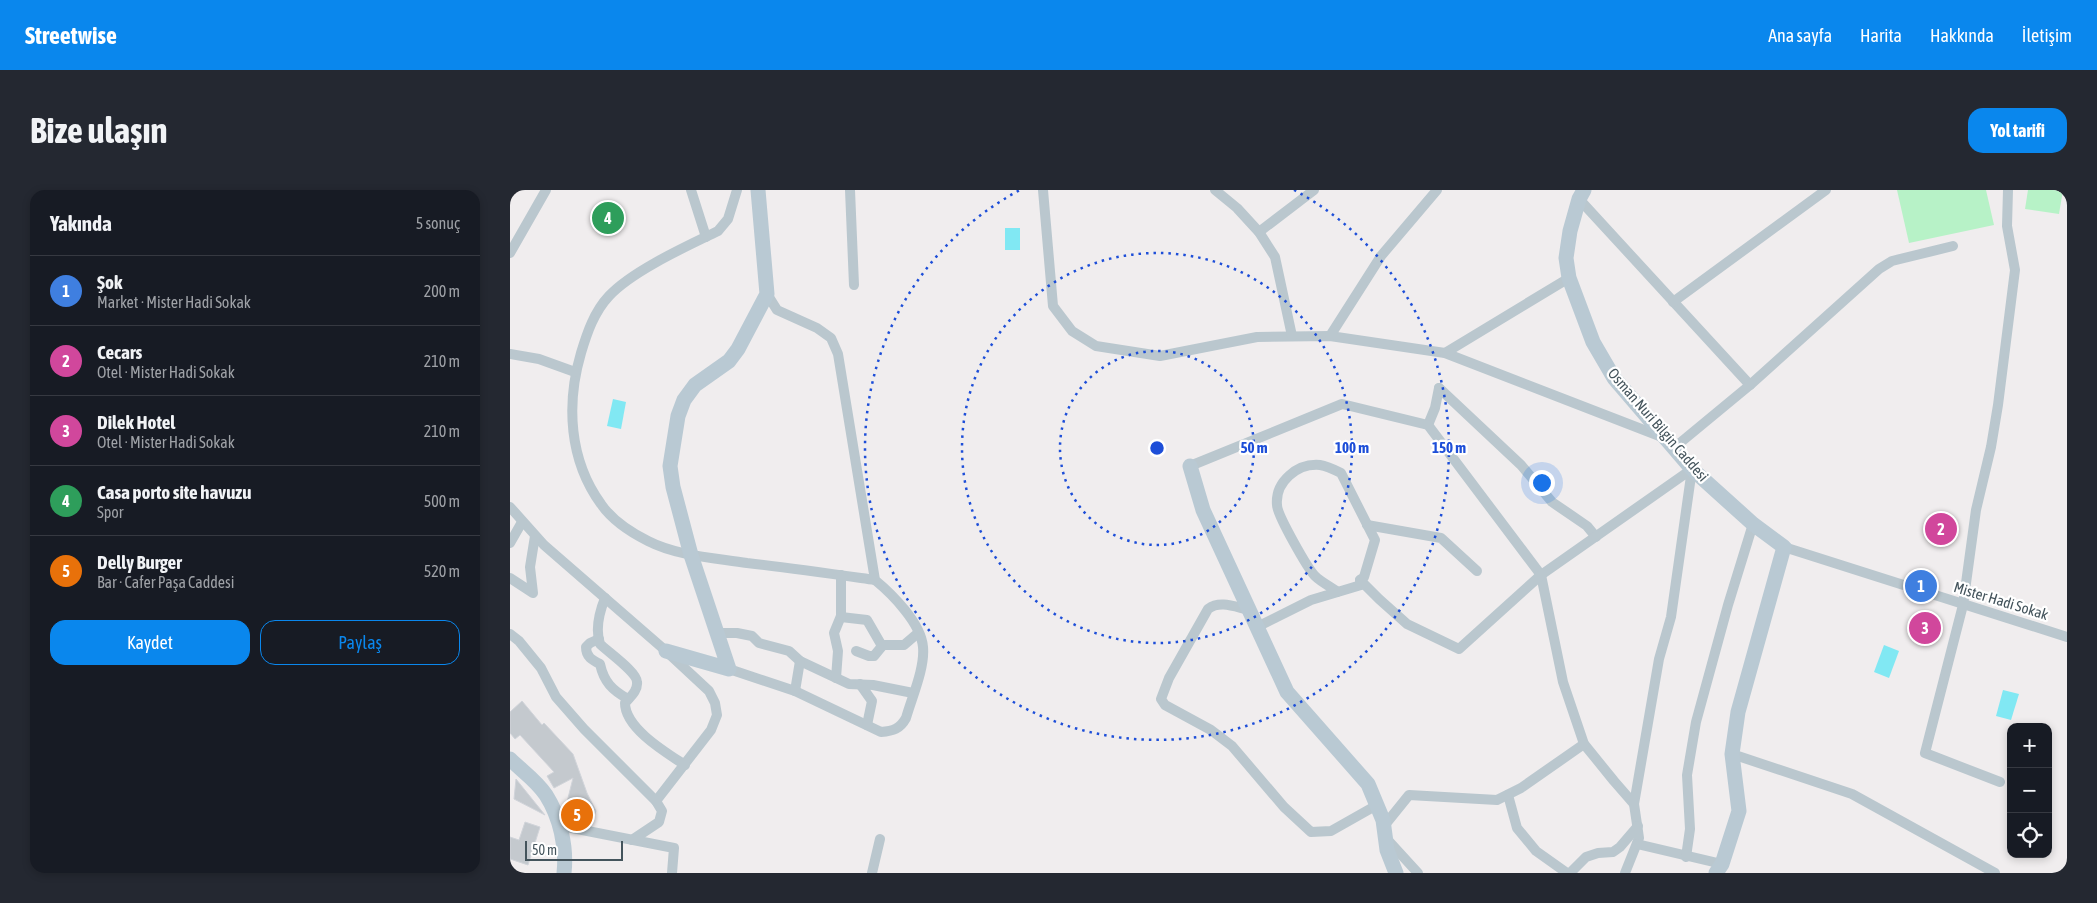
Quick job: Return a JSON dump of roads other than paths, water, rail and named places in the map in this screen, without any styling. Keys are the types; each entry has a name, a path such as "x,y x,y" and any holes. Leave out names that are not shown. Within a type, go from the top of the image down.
{"street":[{"path":"510,253 546,190"},
{"path":"691,190 706,236"},
{"path":"666,651 795,691 881,732 893,731 901,726 906,718 922,662 923,647 918,633 905,610 892,593 875,580 691,555 650,542 623,525 601,506 584,475 576,446 571,408 575,372 588,327 608,297 628,279 718,230 728,219 737,190"},
{"path":"758,190 767,294 777,310 818,328 831,338 838,354 875,580"},
{"path":"850,190 854,285"},
{"path":"1043,190 1053,306 1072,331 1096,346 1160,356 1256,337 1330,336 1444,353 1671,443 1750,385 1880,269 1892,261 1953,246"},
{"path":"1215,190 1238,208 1259,232 1275,257 1292,336"},
{"path":"1259,232 1314,190"},
{"path":"1330,336 1381,256 1437,190"},
{"path":"1673,302 1826,190"},
{"path":"2000,782 1925,753 1963,605 1976,510 1991,447 1998,405 2015,270 2007,226 2008,190"},
{"path":"1582,194 1673,302 1750,385"},
{"name":"Osman Nuri Bilgin Caddesi","path":"1582,194 1566,246 1566,258 1569,278 1592,342 1614,378 1692,469 1753,524 1784,547"},
{"path":"1444,353 1569,278"},
{"path":"728,670 691,555 672,487 670,466 678,416 684,400 695,385 729,361 738,349 767,294"},
{"path":"510,354 539,359 575,372"},
{"path":"1428,425 1435,408 1439,388 1521,465 1552,502 1587,526 1596,537"},
{"path":"1396,873 1387,850 1377,804 1368,784 1287,692 1203,510 1190,466 1342,404 1428,425 1541,575 1563,682 1584,744 1634,804"},
{"path":"1257,627 1311,600 1338,592 1361,585 1360,580 1364,577 1375,540 1341,473 1319,465 1295,470 1286,478 1279,491 1277,505 1280,518 1315,576 1338,592"},
{"path":"1360,580 1378,599 1407,624 1459,649 1541,575 1692,469"},
{"path":"1625,873 1639,838 1634,804 1659,660 1671,617 1692,469"},
{"path":"510,507 535,536 709,691 715,703 717,715 711,730 656,802"},
{"path":"510,542 522,522"},
{"path":"1686,857 1690,829 1687,775 1696,722 1728,605 1753,524"},
{"path":"1367,525 1441,538 1477,571"},
{"path":"510,578 533,593 530,567 535,536"},
{"path":"1637,844 1719,868 1739,811 1732,754 1738,712 1784,547"},
{"name":"Mister Hadi Sokak","path":"1784,547 1963,605 2067,636"},
{"path":"836,678 838,651 834,633 841,617 841,575"},
{"path":"605,598 599,614 598,640 600,644 634,674 637,682 634,692 625,703 625,710 630,721 654,744 684,765"},
{"path":"1249,610 1221,604 1214,604 1208,609 1169,678 1161,700 1166,705 1211,730 1232,746 1284,807 1311,832 1331,831 1377,804"},
{"path":"841,617 866,620 882,646"},
{"path":"716,632 752,636 759,643 789,651 800,661 849,684 860,684 913,693"},
{"path":"856,651 874,656 882,646 891,644 904,645 918,633"},
{"path":"510,634 519,641 541,668 556,697 584,729 656,802 662,812 659,822 632,840"},
{"path":"598,640 590,643 586,647 586,652 591,660 600,664 608,686 628,699"},
{"path":"795,691 800,661"},
{"path":"860,684 872,701 867,725"},
{"path":"1384,831 1409,795 1497,800 1521,788 1584,744"},
{"path":"1732,754 1852,794 1994,873"},
{"path":"510,758 546,794 561,828 566,857 564,873"},
{"path":"1508,795 1517,828 1536,851 1568,873 1586,857 1598,853 1613,852 1620,847 1638,826"},
{"path":"561,828 567,827 674,848 672,873"},
{"path":"1384,831 1418,873"},
{"path":"872,873 880,839"}],"water":[{"path":"607,204 617,207 610,233 600,230"},
{"path":"1005,228 1020,228 1020,250 1005,250"},
{"path":"613,399 626,402 621,429 607,426"},
{"path":"1884,645 1899,651 1889,678 1874,672"},
{"path":"2003,690 2019,694 2011,720 1996,716"}],"place":[{"name":"Casa porto site havuzu","path":"608,218"},
{"name":"Cecars","path":"1941,529"},
{"name":"Şok","path":"1921,586"},
{"name":"Dilek Hotel","path":"1925,628"},
{"name":"Delly Burger","path":"577,815"}]}
